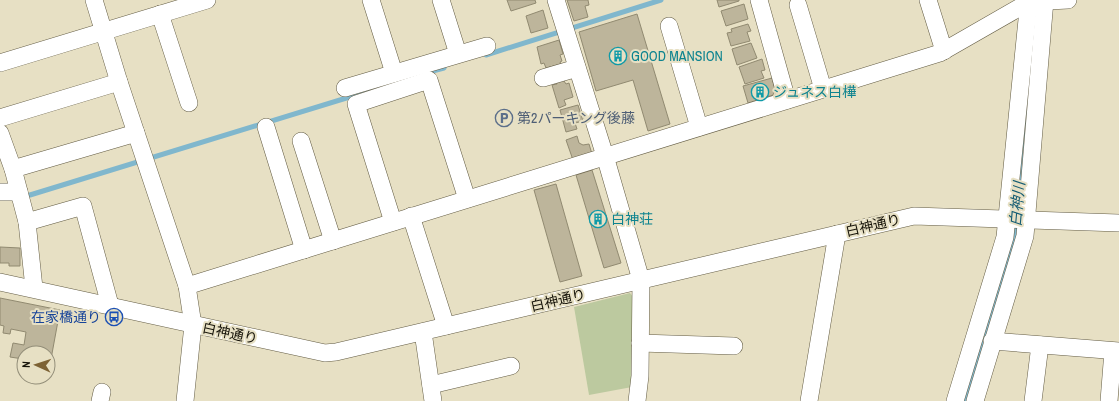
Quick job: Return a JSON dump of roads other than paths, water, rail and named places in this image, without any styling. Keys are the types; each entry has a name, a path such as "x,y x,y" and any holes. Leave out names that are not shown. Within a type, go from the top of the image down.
{"street":[{"path":"94,0 119,82 187,286 193,325 185,401"},
{"path":"0,63 206,0"},
{"path":"371,0 394,73"},
{"path":"441,0 458,54"},
{"path":"556,0 605,156 641,280 640,376 637,401"},
{"path":"759,0 787,100"},
{"path":"928,0 944,51"},
{"path":"187,286 944,51 1036,1 1068,0"},
{"path":"954,401 1005,237 1016,219 1036,1"},
{"path":"798,5 823,89"},
{"path":"160,14 189,104"},
{"path":"669,26 699,127"},
{"path":"345,88 487,46"},
{"path":"543,78 577,68"},
{"path":"375,79 381,96"},
{"path":"393,222 356,104 429,80 466,199"},
{"path":"0,118 119,82"},
{"path":"266,127 304,250"},
{"path":"13,169 136,133"},
{"path":"1,139 13,169 27,222 34,288"},
{"path":"301,141 332,241"},
{"path":"0,192 19,192"},
{"path":"27,222 83,206 110,305"},
{"path":"411,216 446,326"},
{"name":"白神通り","path":"0,282 34,288 193,325 325,353 336,352 423,332 914,216 1119,224"},
{"path":"975,401 1025,236 1016,219"},
{"path":"809,401 837,234"},
{"path":"423,332 432,393 511,366"},
{"path":"992,341 1116,351 1109,401"},
{"path":"640,343 734,346"},
{"path":"1033,401 1040,345"}],"waterway":[{"path":"486,55 661,0"},
{"path":"425,73 444,68"},
{"name":"白神川","path":"963,401 1013,247 1031,70"},
{"path":"30,195 379,88"}],"place":[{"name":"GOOD MANSION","path":"618,56"},
{"name":"ジュネス白樺","path":"760,92"},
{"name":"第2パーキング後藤","path":"504,118"},
{"name":"白神荘","path":"598,219"},
{"name":"在家橋通り","path":"114,317"}]}
